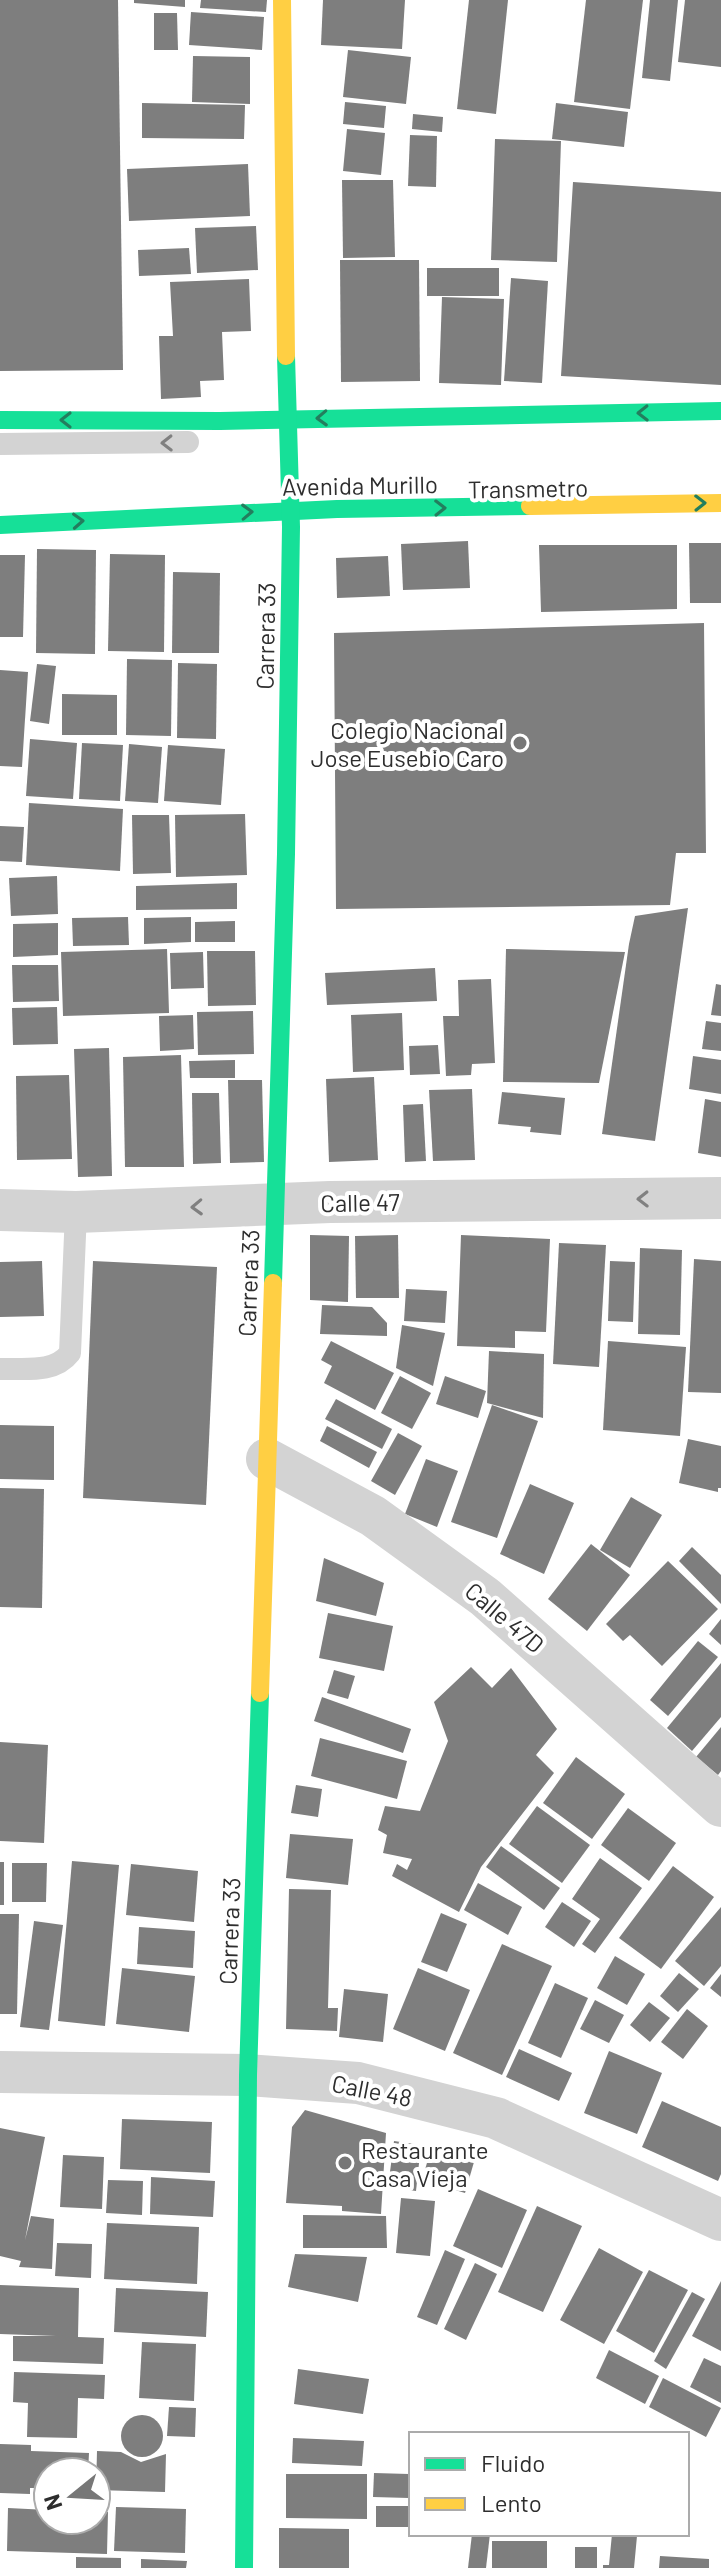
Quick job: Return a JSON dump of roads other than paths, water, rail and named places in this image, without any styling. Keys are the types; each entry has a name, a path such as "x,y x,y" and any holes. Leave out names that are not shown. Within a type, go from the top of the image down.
{"street":[{"name":"Carrera 33","path":"244,2568 248,2075 286,854 289,502 282,0"},
{"path":"0,420 287,430 721,411"},
{"name":"Avenida Murillo","path":"0,525 289,502 721,503"},
{"name":"Calle 47","path":"0,1210 76,1212 274,1203 721,1198"},
{"name":"Calle 47D","path":"267,1459 373,1516 485,1597 721,1806"},
{"name":"Calle 48","path":"0,2072 248,2075 358,2083 496,2118 721,2220"}],"lane":[{"path":"0,444 287,430 721,432"},
{"name":"Transmetro","path":"0,505 289,502 721,484"},
{"path":"0,1369 52,1367 70,1353 76,1212"}],"place":[{"name":"Colegio Nacional Jose Eusebio Caro","path":"520,743"},
{"name":"Restaurante Casa Vieja","path":"345,2163"}]}
